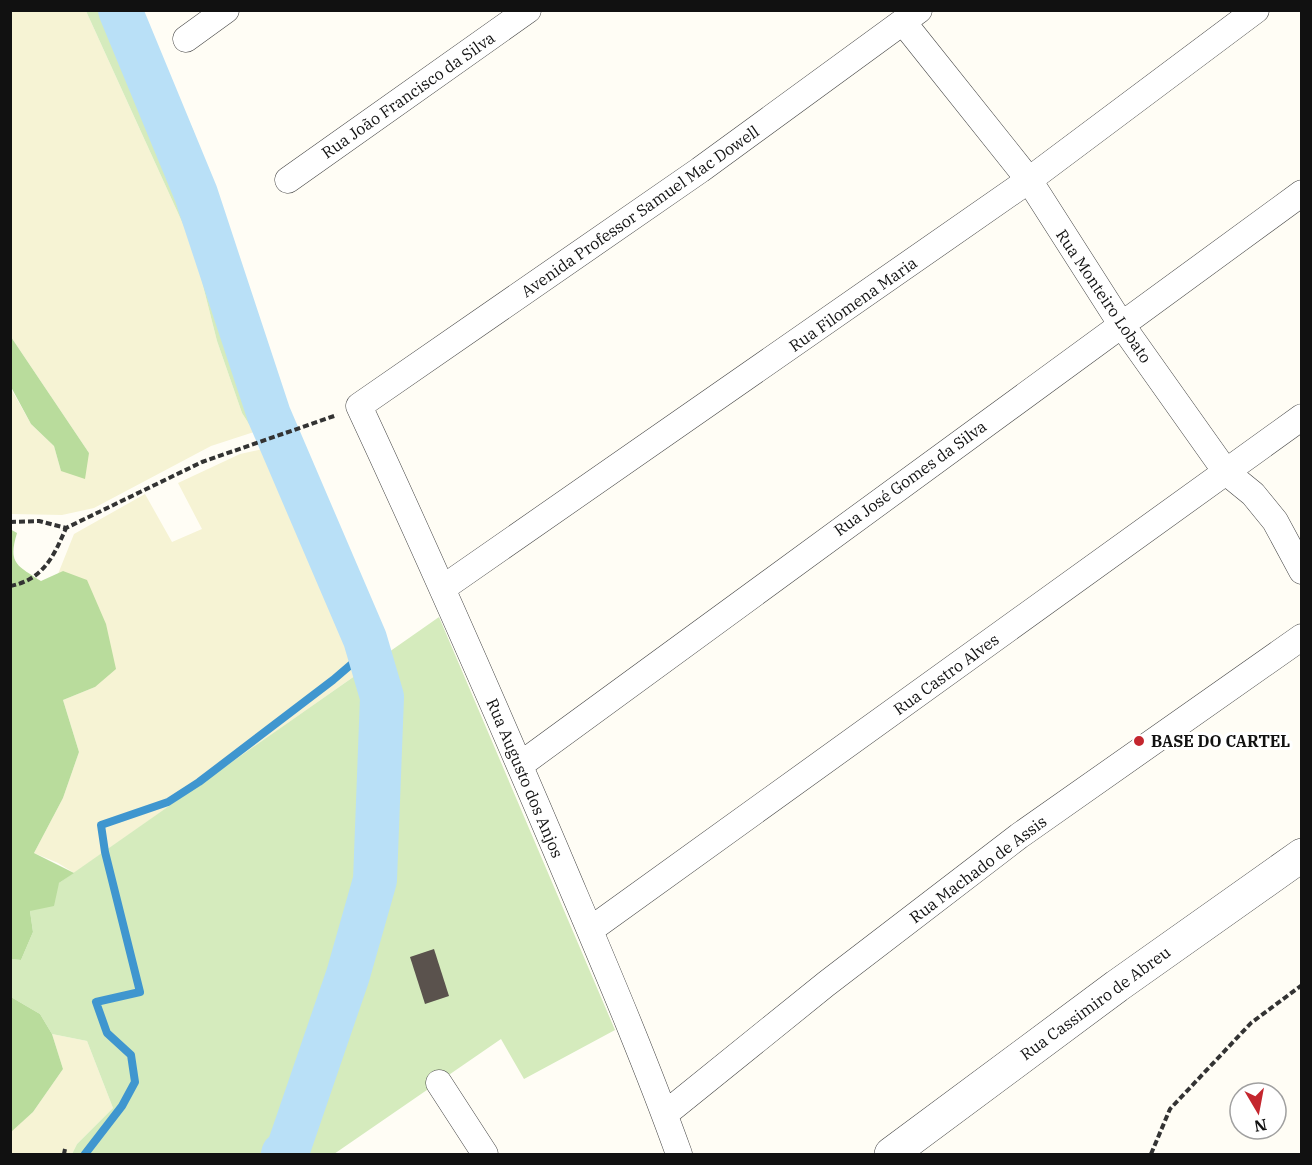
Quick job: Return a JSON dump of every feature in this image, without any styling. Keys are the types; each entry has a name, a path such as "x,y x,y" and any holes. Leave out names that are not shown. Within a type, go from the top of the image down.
{"street":[{"path":"186,39 226,10"},
{"name":"Rua João Francisco da Silva","path":"288,180 528,10"},
{"name":"Rua Filomena Maria","path":"443,588 1029,180 1257,10"},
{"name":"Rua Monteiro Lobato","path":"911,16 1029,180 1121,324 1226,472 1253,494 1275,521 1302,571"},
{"name":"Avenida Professor Samuel Mac Dowell","path":"358,406 700,170 911,16"},
{"name":"Rua José Gomes da Silva","path":"520,765 1302,193"},
{"name":"Rua Augusto dos Anjos","path":"358,406 443,588 520,765 590,930 680,1155"},
{"name":"Rua Castro Alves","path":"590,930 1302,417"},
{"name":"Rua Machado de Assis","path":"665,1114 826,984 1019,836 1302,637"},
{"name":"Rua Cassimiro de Abreu","path":"891,1155 1117,986 1302,855"},
{"path":"439,1083 485,1155"}],"path":[{"path":"10,522 39,521 66,528 160,481 247,445 312,426"},
{"path":"10,586 23,584 44,571 56,553 66,528"},
{"path":"1151,1155 1170,1110 1251,1023 1302,985"},
{"path":"64,1155 65,1149"}],"shaded area":[{"path":"10,11 86,11 193,246 217,341 242,413 254,432 211,446 94,508 62,515 11,514 10,387 31,424 54,446 61,471 89,453 11,337"},
{"path":"276,446 366,668 74,873 34,853 63,798 79,752 63,700 95,687 63,571 58,574 74,534 145,494 172,542 202,529 178,483 240,454"},
{"path":"52,1034 87,1041 113,1108 77,1144 72,1154 11,1154 10,1132 33,1112 63,1069"}],"green space":[{"path":"86,11 132,11 193,130 253,309 267,355 272,385 291,422 254,432 242,413 217,341 193,246"},
{"path":"11,337 89,453 85,479 61,471 54,446 31,424 11,387"},
{"path":"10,529 17,533 14,557 25,571 41,581 63,571 87,580 106,624 116,669 95,687 63,700 79,752 63,798 34,853 74,873 59,883 54,906 30,911 33,932 21,960 10,959"},
{"path":"439,617 615,1030 524,1079 501,1039 334,1154 72,1154 77,1144 113,1108 87,1041 52,1034 40,1014 11,997 11,959 21,960 33,932 30,911 59,883"},
{"path":"11,997 40,1014 52,1034 63,1069 33,1112 11,1132"}],"building":[{"path":"434,949 449,996 425,1004 410,957"}],"waterway":[{"path":"120,10 196,194 269,415 365,639 382,697 375,880 348,975 288,1150 283,1154"},
{"path":"85,1154 122,1106 135,1082 131,1055 107,1033 96,1002 140,992 105,852 101,825 168,802 199,782 333,680 368,650"}],"place":[{"name":"BASE DO CARTEL","path":"1139,741"}]}
